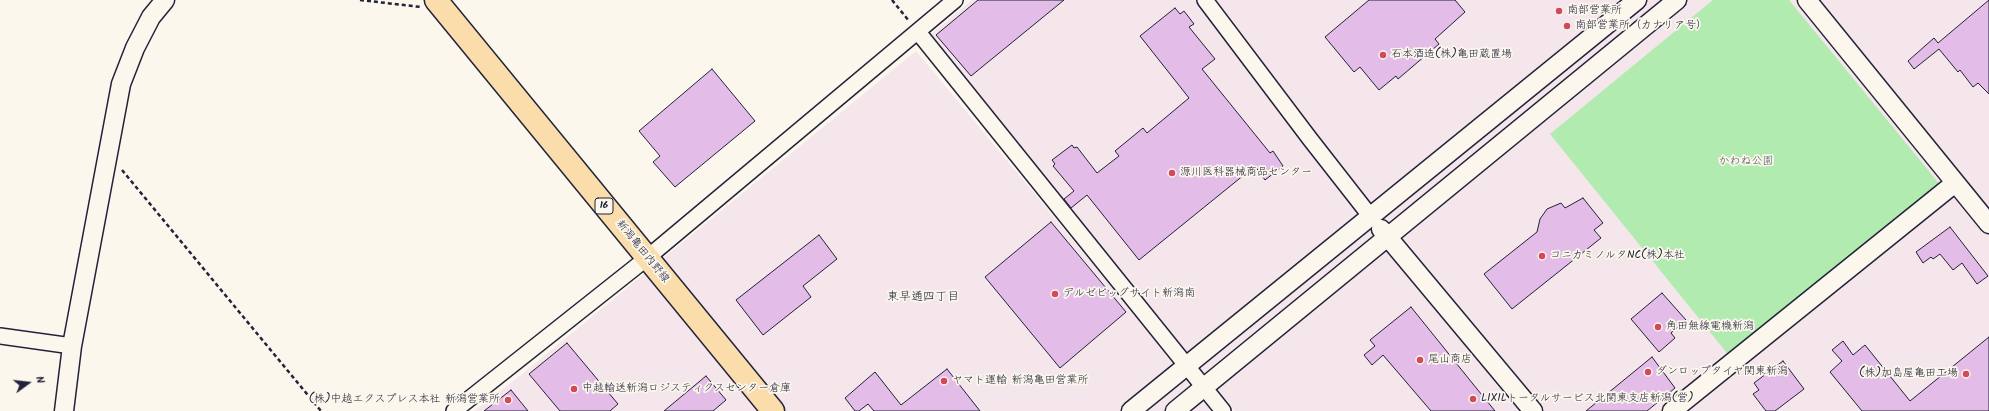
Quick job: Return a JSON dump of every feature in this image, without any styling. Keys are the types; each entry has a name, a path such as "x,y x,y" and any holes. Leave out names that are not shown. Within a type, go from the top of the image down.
{"main road":[{"name":"新潟亀田内野線","path":"436,0 773,411"}],"street":[{"path":"64,411 72,346 121,84 135,48 151,16 165,0"},
{"path":"454,411 647,258 955,0"},
{"path":"1205,0 1387,238 1533,411"},
{"path":"1131,411 1637,0"},
{"path":"1175,411 1677,0"},
{"path":"1807,0 1989,224"},
{"path":"918,32 1185,366 1223,411"},
{"path":"1672,411 1955,183"},
{"path":"0,336 72,346"}],"path":[{"path":"360,0 427,7 436,0"},
{"path":"892,0 918,32"},
{"path":"107,153 321,411"}],"shaded area":[{"path":"972,0 1989,0 1989,411 1235,411 930,35"},
{"path":"916,51 1215,411 474,411 516,379"}],"green space":[{"name":"かわね公園","path":"1713,0 1789,0 1941,186 1731,358 1550,134"}],"building":[{"path":"978,0 1064,0 971,76 936,35"},
{"name":"石本酒造(株)亀田蔵置場","path":"1369,0 1455,0 1465,12 1435,39 1439,44 1398,79 1396,76 1379,90 1360,67 1354,72 1325,37"},
{"path":"1989,0 1989,94 1978,83 1973,87 1960,70 1958,72 1939,49 1914,69 1908,61 1934,38 1938,43"},
{"name":"源川医科器械商品センター","path":"1175,8 1180,14 1184,11 1194,24 1189,27 1215,59 1202,69 1270,153 1273,151 1283,166 1265,180 1255,166 1139,260 1087,195 1071,208 1064,199 1074,191 1053,166 1055,164 1052,160 1072,145 1074,148 1077,147 1097,173 1119,156 1115,151 1143,128 1147,133 1189,98 1140,36"},
{"path":"712,69 755,121 675,187 653,162 660,156 639,131"},
{"name":"コニカミノルタNC(株)本社","path":"1583,198 1603,223 1594,230 1601,238 1512,309 1484,274 1537,232 1540,219 1547,209 1561,203 1565,208"},
{"name":"デルゼビッグサイト新潟南","path":"1051,222 1126,312 1060,368 985,277"},
{"path":"1950,227 1988,276 1977,284 1962,263 1953,270 1940,254 1933,259 1931,257 1923,263 1916,252"},
{"path":"819,235 837,259 803,286 811,297 763,335 736,300"},
{"name":"角田無線電機新潟","path":"1662,293 1686,320 1671,333 1675,338 1659,352 1631,319"},
{"name":"尾山商店","path":"1411,307 1495,411 1431,411 1383,355 1372,365 1364,355 1375,346 1370,340"},
{"path":"1989,337 1989,411 1862,411 1830,372 1842,361 1832,350 1843,341 1853,355 1865,345 1910,401"},
{"name":"中越輸送新潟ロジスティクスセンター倉庫","path":"567,343 618,404 610,411 560,411 529,374"},
{"name":"ダンロップタイヤ関東新潟","path":"1652,357 1675,388 1647,411 1586,411"},
{"path":"1783,361 1804,389 1775,411 1766,411 1753,394 1759,390 1754,383"},
{"path":"947,369 980,411 874,411 868,404 859,411 855,411 845,398 875,372 901,405"},
{"path":"706,376 726,400 713,411 664,411"},
{"name":"(株)中越エクスプレス本社 新潟営業所","path":"511,390 528,411 484,411"}],"place":[{"name":"南部営業所","path":"1559,11"},
{"name":"南部営業所（カナリア号）","path":"1567,26"},
{"name":"石本酒造(株)亀田蔵置場","path":"1383,55"},
{"name":"源川医科器械商品センター","path":"1172,173"},
{"name":"コニカミノルタNC(株)本社","path":"1542,256"},
{"name":"デルゼビッグサイト新潟南","path":"1055,294"},
{"name":"角田無線電機新潟","path":"1658,327"},
{"name":"尾山商店","path":"1420,360"},
{"name":"ダンロップタイヤ関東新潟","path":"1648,372"},
{"name":"(株)加島屋亀田工場","path":"1966,374"},
{"name":"ヤマト運輸 新潟亀田営業所","path":"944,381"},
{"name":"中越輸送新潟ロジスティクスセンター倉庫","path":"574,389"},
{"name":"LIXILトータルサービス北関東支店新潟(営)","path":"1473,399"},
{"name":"(株)中越エクスプレス本社 新潟営業所","path":"508,400"}],"district":[{"name":"東早通四丁目","path":"923,298"}]}
